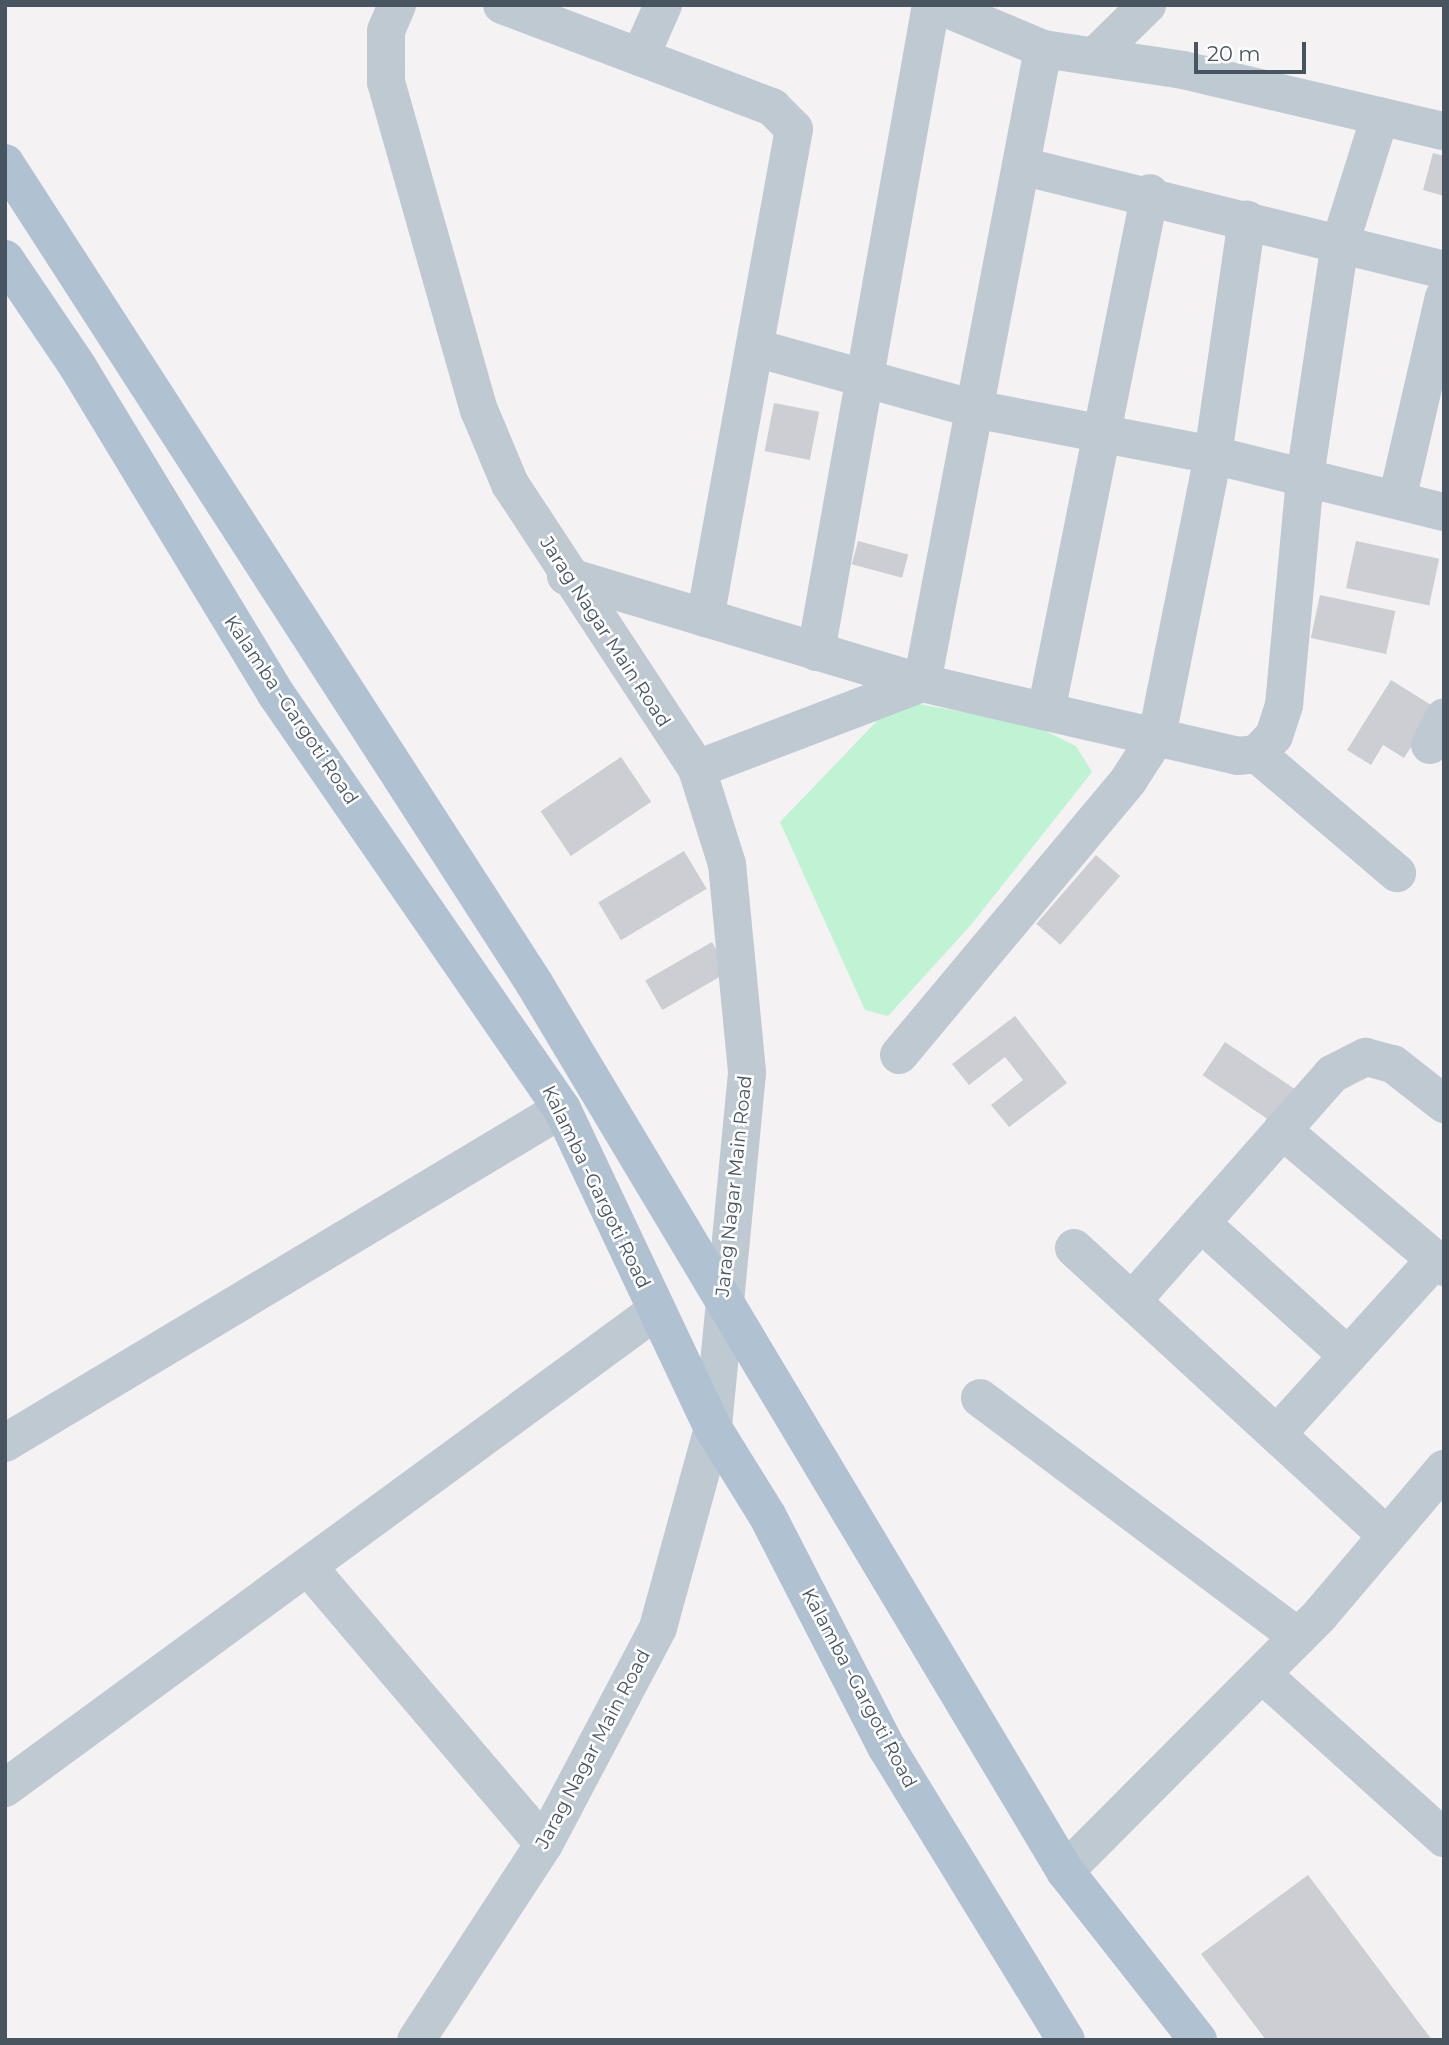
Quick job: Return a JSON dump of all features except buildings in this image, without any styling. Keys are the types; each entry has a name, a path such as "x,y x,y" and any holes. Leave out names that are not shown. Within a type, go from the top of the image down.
{"main road":[{"path":"5,163 534,983 723,1292 1065,1871 1198,2040"},
{"name":"Kalamba -Gargoti Road","path":"5,260 78,367 276,694 562,1110 713,1428 767,1515 887,1748 1066,2040"}],"street":[{"name":"Jarag Nagar Main Road","path":"397,5 386,32 386,82 479,410 510,484 566,576 697,769 727,864 747,1073 723,1292 713,1428 658,1628 544,1844 416,2040"},
{"path":"502,5 772,107 794,129 705,618"},
{"path":"640,57 663,5"},
{"path":"816,652 931,5"},
{"path":"937,5 1043,49 1095,55 1444,131"},
{"path":"1095,55 1147,5"},
{"path":"922,683 1043,49"},
{"path":"566,576 922,683 1046,707 1238,756 1257,754 1274,736 1284,705 1305,477 1340,244 1380,116"},
{"path":"1021,166 1150,193 1444,270"},
{"path":"1046,707 1150,193"},
{"path":"899,1055 1128,781 1157,736 1213,455 1247,219"},
{"path":"1398,500 1444,297"},
{"path":"756,348 974,409 1213,455 1444,512"},
{"path":"697,769 922,683"},
{"path":"1257,754 1397,873"},
{"path":"1132,1301 1332,1074 1366,1057 1393,1065 1444,1104"},
{"path":"5,1443 562,1110"},
{"path":"1277,1434 1440,1264 1282,1130"},
{"path":"1201,1223 1349,1356"},
{"path":"1074,1248 1387,1536"},
{"path":"5,1788 309,1568 657,1310"},
{"path":"980,1398 1298,1637"},
{"path":"1065,1871 1263,1675 1444,1469"},
{"path":"309,1568 544,1844"},
{"path":"1263,1675 1444,1838"}],"green space":[{"path":"897,700 1031,724 1076,746 1092,772 970,926 888,1016 865,1010 780,822"}]}
